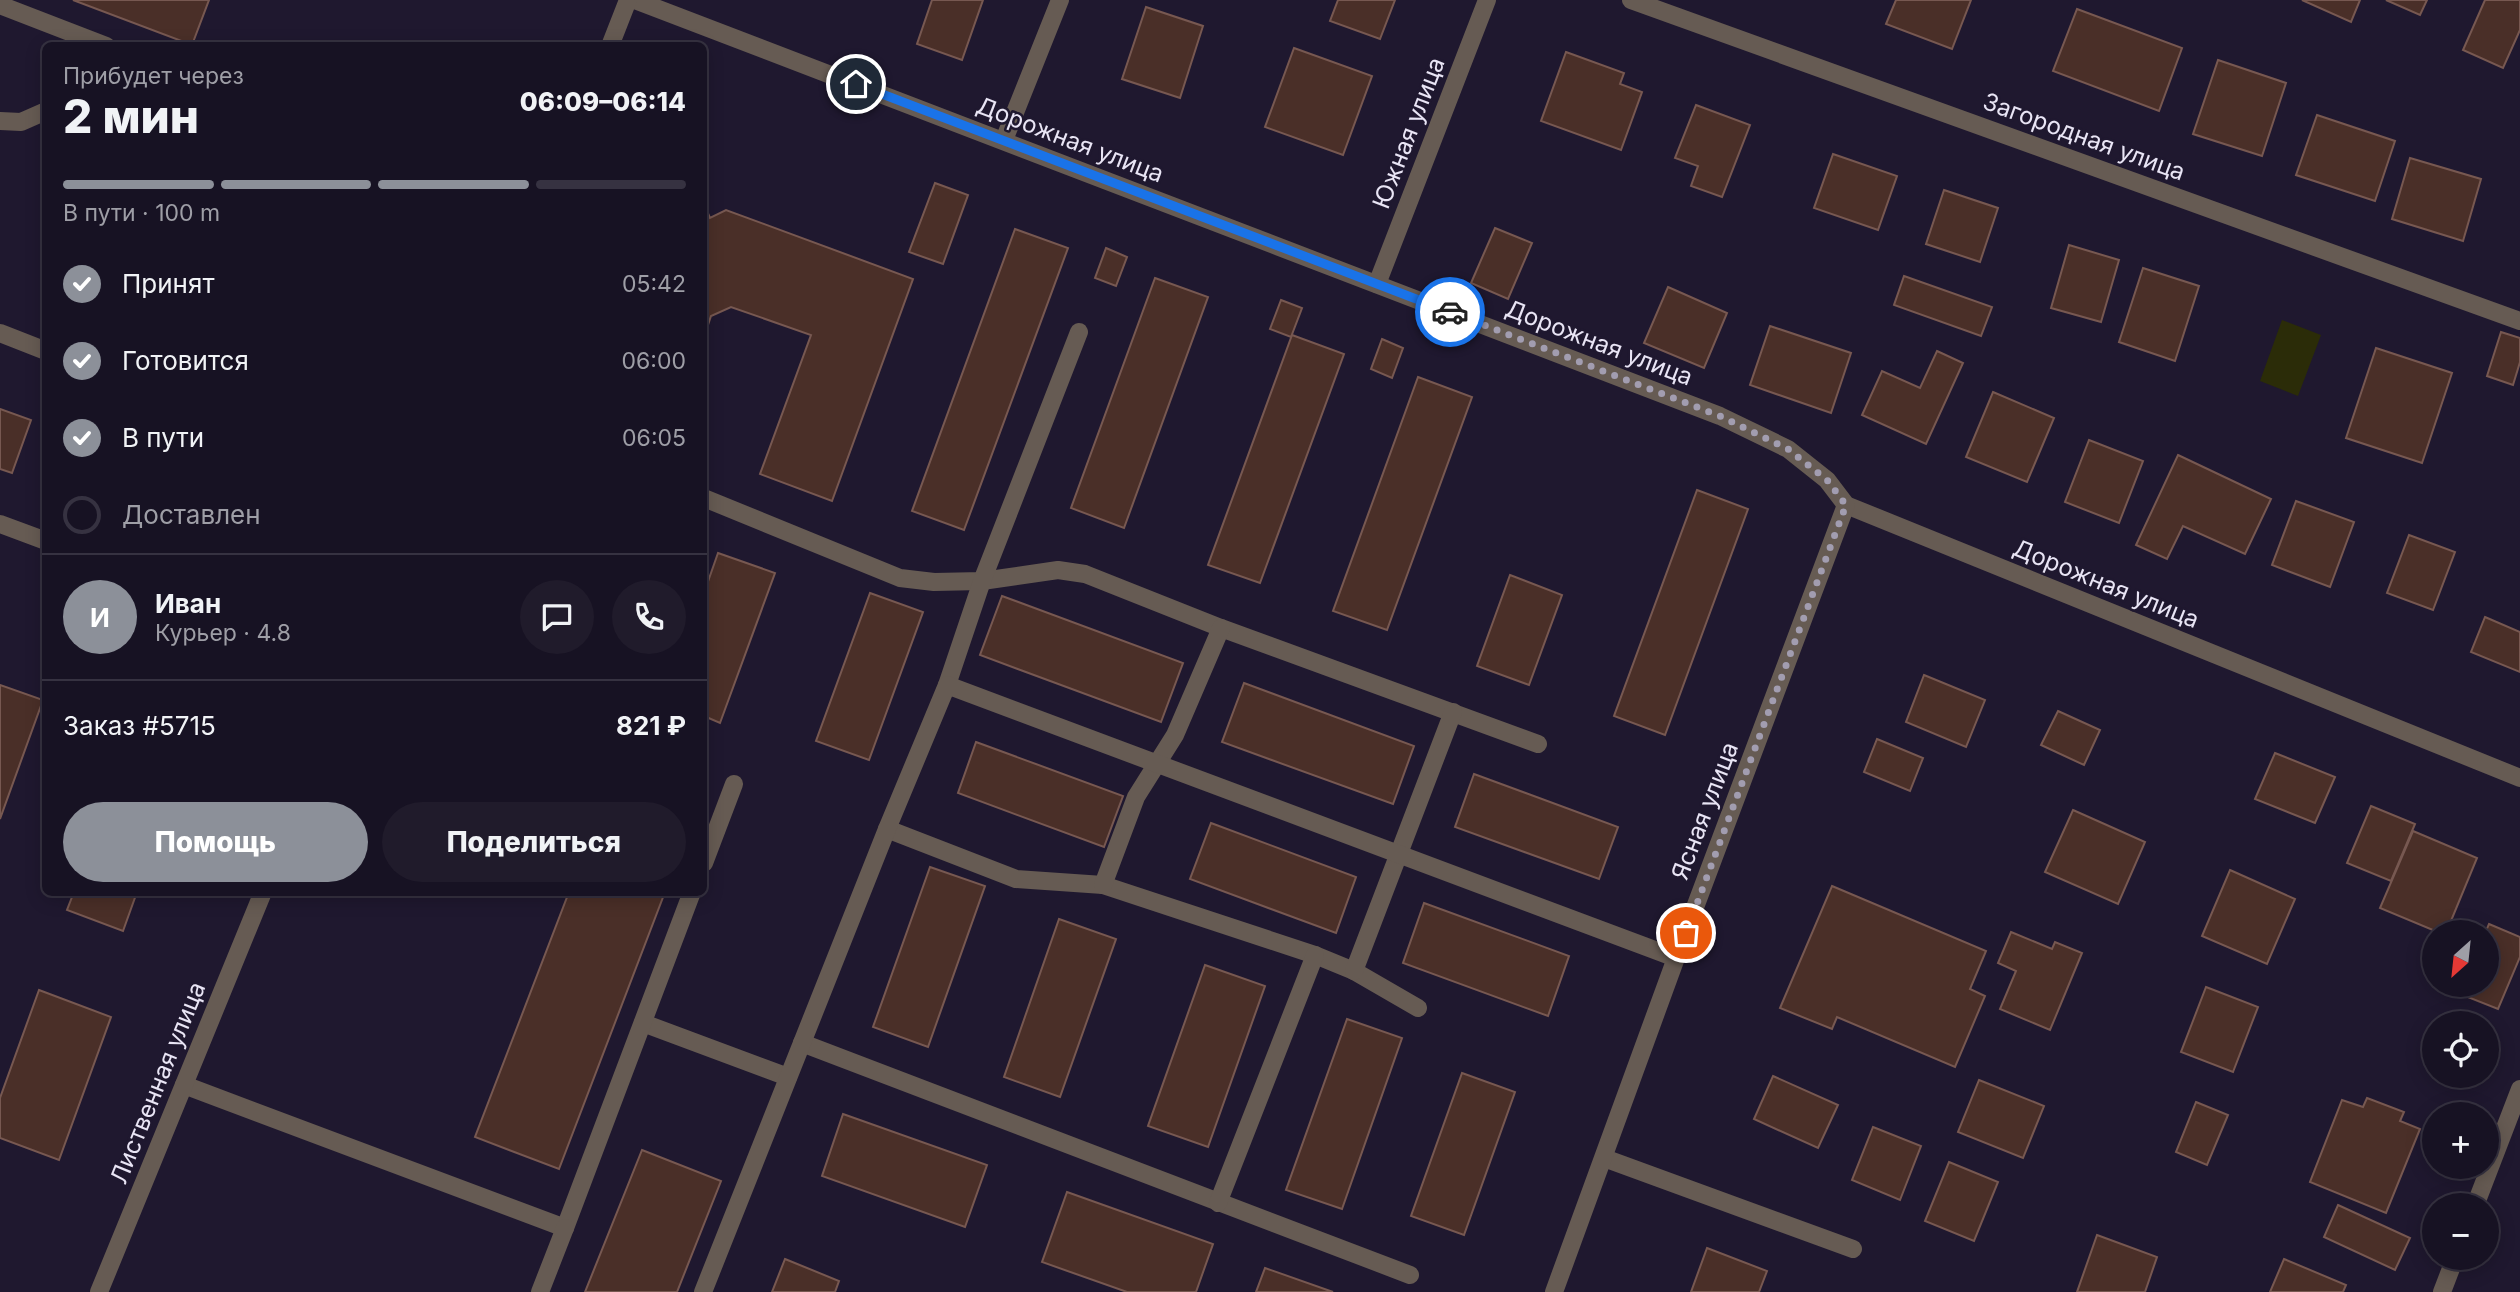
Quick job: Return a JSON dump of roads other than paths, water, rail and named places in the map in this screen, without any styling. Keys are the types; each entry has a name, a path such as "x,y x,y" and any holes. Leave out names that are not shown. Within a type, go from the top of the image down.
{"street":[{"path":"612,42 628,0"},
{"name":"Дорожная улица","path":"635,0 1720,416 1788,449 1827,480 1846,505 2520,778"},
{"path":"1004,140 1060,0"},
{"name":"Южная улица","path":"1377,284 1487,0"},
{"name":"Загородная улица","path":"1631,0 2520,321"},
{"path":"0,5 95,42"},
{"path":"0,121 21,122 42,113"},
{"path":"703,1292 947,685 982,581 1079,332"},
{"path":"0,333 42,349"},
{"path":"707,499 900,578 934,582 982,581 1058,570 1085,574 1221,628 1538,744"},
{"name":"Ясная улица","path":"1554,1292 1846,505"},
{"path":"0,524 42,540"},
{"path":"1102,885 1136,797 1175,735 1221,628"},
{"path":"947,685 1676,958"},
{"path":"1354,971 1453,712"},
{"path":"707,855 734,784"},
{"path":"887,829 1016,879 1102,885 1315,956 1354,971 1418,1008"},
{"name":"Лиственная улица","path":"99,1292 261,896"},
{"path":"540,1292 691,896"},
{"path":"1218,1203 1315,956"},
{"path":"643,1023 788,1077"},
{"path":"802,1043 1410,1275"},
{"path":"184,1085 565,1228"},
{"path":"2480,1193 2520,1089"},
{"path":"1604,1158 1853,1249"},
{"path":"2442,1292 2450,1270"}]}
